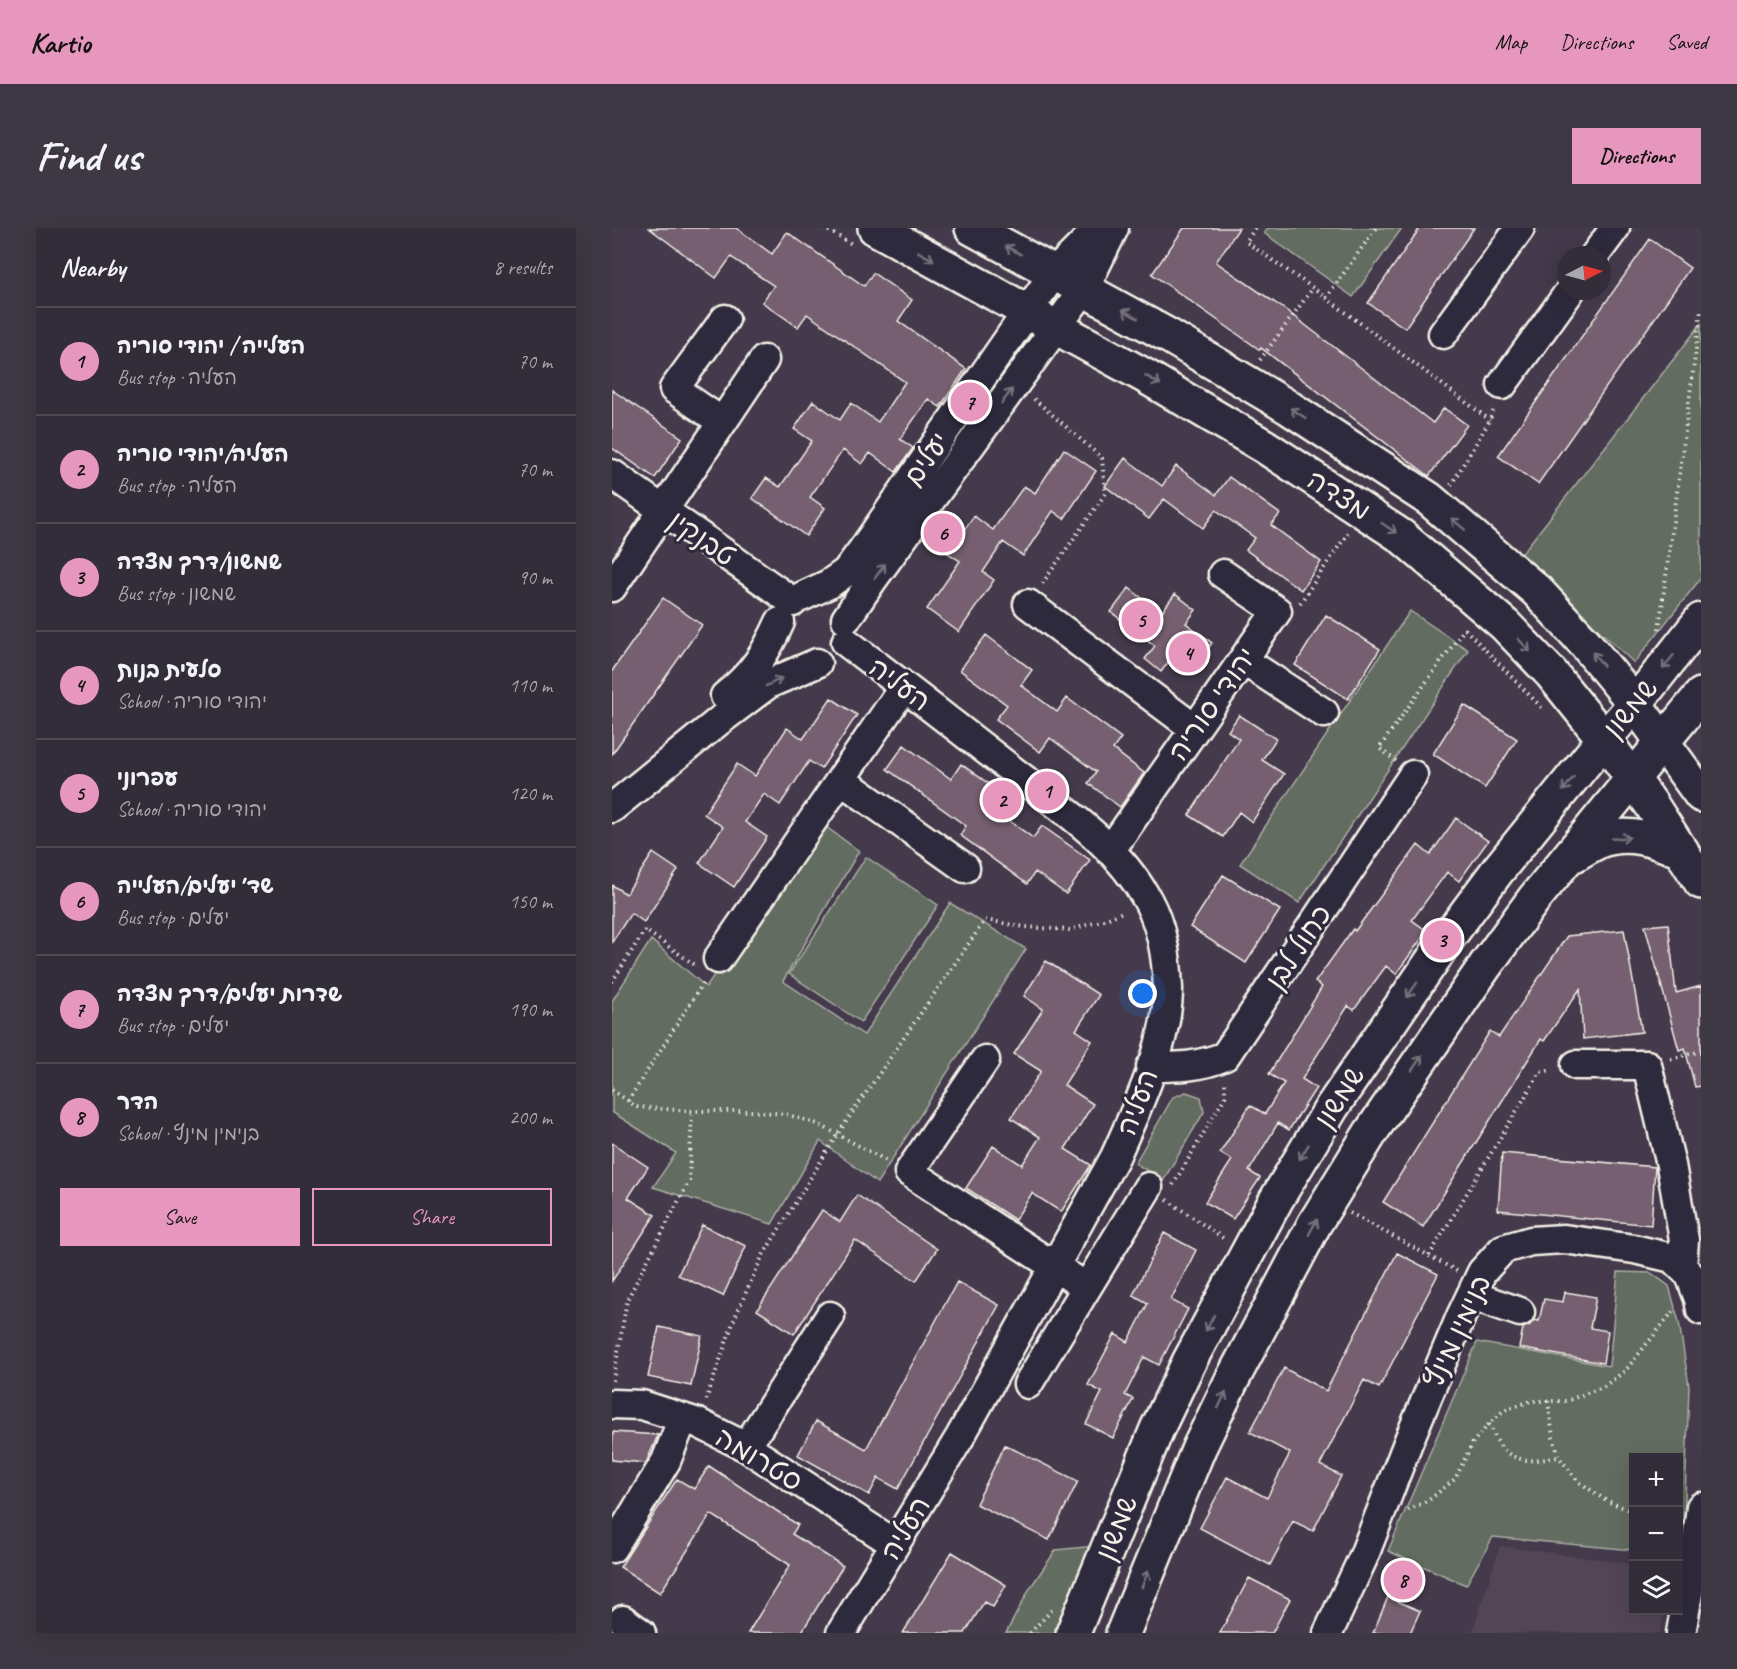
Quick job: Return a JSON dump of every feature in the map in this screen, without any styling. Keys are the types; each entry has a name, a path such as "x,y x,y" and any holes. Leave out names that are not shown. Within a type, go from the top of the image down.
{"main road":[{"name":"מצדה","path":"972,228 1169,336 1357,451 1438,507 1537,591 1585,643 1635,704 1701,795"},
{"name":"מצדה","path":"868,239 1028,312 1145,376 1254,440 1401,536 1468,618 1505,625 1551,674 1604,738 1701,882"},
{"name":"שמשון","path":"1073,1633 1157,1430 1189,1362 1276,1200 1332,1107 1406,998 1498,870 1701,620"},
{"name":"שמשון","path":"1123,1633 1191,1468 1226,1391 1328,1201 1437,1034 1527,908 1701,695"},
{"path":"1567,858 1600,841 1622,836 1649,838 1682,851"}],"street":[{"path":"1443,334 1520,228"},
{"path":"1602,246 1615,228"},
{"name":"יעלים","path":"791,607 846,572 1054,273 1101,229"},
{"name":"יעלים","path":"846,631 873,579 1084,289 1101,229"},
{"path":"1502,385 1563,300"},
{"path":"722,422 674,389 725,319"},
{"path":"612,587 764,360"},
{"name":"טבנקין","path":"612,474 791,607"},
{"path":"1223,574 1276,611"},
{"path":"612,788 741,683 756,667 791,607 812,595 824,596 835,602 843,611 846,631 839,652 828,660 768,684 612,808"},
{"path":"1028,604 1195,729"},
{"path":"791,607 780,634 785,647 794,657 805,662 817,663"},
{"name":"יהודי סוריה","path":"1110,851 1276,611"},
{"name":"העליה","path":"841,1633 960,1437 1115,1157 1151,1067 1164,1022 1168,991 1166,961 1160,930 1148,901 1123,864 1086,827 904,687 846,631"},
{"path":"1243,660 1324,714"},
{"path":"714,966 904,687"},
{"name":"כחול לבן","path":"1225,1056 1413,775"},
{"path":"841,780 965,868"},
{"path":"1151,1067 1185,1067 1209,1063 1225,1056"},
{"path":"985,1060 909,1172 1086,1287"},
{"path":"1576,1065 1647,1065 1671,1165 1692,1287"},
{"path":"1029,1384 1086,1287 1156,1193"},
{"name":"בנימין מינץ","path":"1328,1633 1363,1558 1408,1440 1474,1288 1482,1272 1503,1249 1531,1241 1564,1239 1634,1249 1672,1258 1692,1287"},
{"path":"1474,1288 1520,1312"},
{"path":"746,1448 830,1316"},
{"name":"סטרומה","path":"612,1404 642,1405 691,1420 746,1448 895,1544"},
{"path":"612,1548 691,1420"},
{"path":"1682,1633 1701,1507"}],"path":[{"path":"823,228 868,239"},
{"path":"1255,228 1246,242 1313,288 1490,420"},
{"path":"1326,298 1376,228"},
{"path":"1244,381 1313,288"},
{"path":"1658,637 1701,312"},
{"path":"1016,383 1102,458 1105,494 1028,604"},
{"path":"1438,507 1490,420 1502,385"},
{"path":"1276,611 1301,602 1364,511"},
{"path":"1413,775 1379,748 1468,618 1548,714"},
{"path":"691,1420 762,1257 837,1135 985,920 1025,927 1070,930 1104,920 1148,901"},
{"path":"612,982 645,930 714,966 628,1101"},
{"path":"1647,1065 1701,1051"},
{"path":"1225,1056 1224,1096 1156,1193 1246,1254"},
{"path":"1430,1256 1540,1072 1576,1065"},
{"path":"612,1090 637,1107 785,1114 818,1124 909,1172"},
{"path":"612,1387 627,1300 689,1181 692,1111"},
{"path":"1328,1201 1430,1256 1474,1288"},
{"path":"1380,1512 1403,1511 1429,1500 1455,1479 1473,1442 1504,1410 1532,1401 1566,1401 1603,1387 1625,1371 1692,1287"},
{"path":"1548,1401 1553,1437 1559,1457 1578,1481 1605,1500 1629,1510"},
{"path":"1489,1424 1503,1449 1516,1458 1536,1461 1559,1457"}],"shaded area":[{"path":"1268,228 1402,228 1353,297 1264,233"},
{"path":"1701,324 1701,578 1634,663 1520,556"},
{"path":"1410,611 1468,650 1299,903 1240,864"},
{"path":"818,821 859,851 783,981 864,1035 950,903 1026,949 877,1183 820,1141 772,1224 653,1187 676,1153 612,1112 612,1001 651,940 706,987"},
{"path":"866,857 938,905 861,1022 789,974"},
{"path":"1186,1092 1201,1097 1204,1112 1163,1181 1135,1163 1173,1097"},
{"path":"1618,1272 1651,1273 1669,1286 1679,1322 1689,1386 1683,1527 1683,1453 1629,1453 1629,1550 1493,1537 1466,1585 1388,1551 1477,1342 1609,1366"},
{"path":"1095,1546 1059,1633 1006,1633 1030,1588 1056,1550"},
{"path":"1500,1546 1629,1563 1629,1615 1663,1615 1660,1633 1472,1633"}],"building":[{"path":"649,228 736,228 772,254 787,232 864,286 873,273 912,300 898,321 966,369 940,407 928,399 900,439 913,448 896,472 870,453 862,464 843,450 810,497 825,508 806,536 752,498 766,478 780,487 812,441 794,429 813,401 840,420 851,403 878,422 905,382 807,314 798,327 762,302 774,286 731,257 716,278"},
{"path":"1184,228 1239,228 1216,262 1287,311 1433,423 1444,408 1467,425 1429,476 1261,348 1260,350 1152,274"},
{"path":"1420,228 1474,228 1405,328 1368,303"},
{"path":"1650,239 1690,268 1538,484 1498,456 1607,300 1611,300 1611,295"},
{"path":"612,390 682,438 655,478 612,448"},
{"path":"1064,449 1096,471 1064,519 1053,511 1023,556 1003,542 983,572 994,580 959,632 927,609 960,561 948,553 974,516 993,530 1024,486 1035,493"},
{"path":"1125,458 1162,486 1176,466 1216,495 1229,477 1280,514 1271,525 1321,562 1301,590 1246,550 1255,538 1216,510 1203,528 1164,499 1149,519 1105,486"},
{"path":"1129,588 1161,613 1175,594 1196,610 1186,623 1212,643 1193,669 1174,654 1161,672 1145,659 1155,646 1111,612"},
{"path":"663,598 702,625 612,754 612,671"},
{"path":"1326,615 1380,649 1348,699 1295,665"},
{"path":"986,635 1032,670 1021,685 1057,712 1067,698 1121,738 1113,749 1144,773 1120,807 1088,783 1096,772 1050,738 1040,752 996,719 1007,705 960,670"},
{"path":"831,698 857,715 821,769 809,761 780,805 764,794 745,822 767,837 734,887 699,863 723,827 704,814 737,764 755,776 787,728 803,739"},
{"path":"1464,705 1517,739 1485,788 1433,754"},
{"path":"1239,715 1276,739 1262,760 1284,774 1252,822 1239,812 1223,837 1189,815 1239,739 1228,731"},
{"path":"904,745 951,779 961,764 1007,797 996,811 1033,838 1042,826 1090,860 1066,894 1035,872 1027,884 960,835 966,826 887,769"},
{"path":"1456,818 1488,841 1459,881 1447,872 1412,920 1427,931 1396,974 1386,966 1354,1010 1348,1006 1302,1079 1316,1088 1289,1130 1278,1123 1249,1171 1260,1178 1233,1219 1205,1202 1232,1160 1220,1153 1250,1105 1265,1114 1284,1083 1269,1074 1322,987 1315,982 1418,845 1430,855"},
{"path":"653,853 678,870 644,922 631,913 612,942 612,885 626,894"},
{"path":"1223,875 1280,910 1246,963 1190,927"},
{"path":"1668,924 1676,993 1701,986 1701,1086 1695,1087 1685,1048 1679,1050 1645,926"},
{"path":"1624,930 1642,1032 1583,1039 1580,989 1544,1041 1541,1039 1423,1227 1383,1202 1490,1031 1499,1037 1567,936"},
{"path":"1046,961 1099,995 1076,1030 1092,1041 1064,1085 1093,1104 1065,1149 1091,1165 1061,1212 1032,1193 1015,1220 966,1188 993,1146 1022,1165 1040,1137 1011,1118 1041,1071 1014,1054 1043,1009 1024,996"},
{"path":"612,1143 648,1167 628,1198 655,1215 612,1281"},
{"path":"1502,1153 1655,1167 1651,1225 1498,1210"},
{"path":"857,1195 937,1249 916,1281 855,1240 794,1334 757,1310 822,1210 840,1222"},
{"path":"702,1225 746,1246 723,1296 678,1275"},
{"path":"1164,1233 1196,1250 1171,1300 1188,1309 1159,1365 1144,1357 1125,1395 1133,1399 1113,1438 1086,1424 1102,1392 1088,1385 1115,1334 1128,1342 1148,1303 1133,1295"},
{"path":"1397,1253 1438,1274 1379,1388 1364,1380 1320,1465 1341,1476 1313,1531 1293,1521 1270,1565 1200,1528 1227,1477 1267,1498 1290,1453 1250,1432 1284,1368 1326,1391"},
{"path":"957,1282 999,1305 898,1489 878,1478 869,1495 798,1455 816,1421 866,1449"},
{"path":"1565,1292 1596,1297 1590,1328 1608,1331 1603,1363 1519,1348 1523,1328 1534,1320 1539,1321 1544,1299 1563,1302"},
{"path":"659,1327 702,1336 691,1386 648,1377"},
{"path":"613,1432 658,1435 646,1463 612,1460"},
{"path":"1005,1445 1078,1481 1049,1540 976,1504"},
{"path":"709,1466 798,1525 792,1534 843,1566 801,1633 748,1633 790,1565 711,1514 660,1593 620,1567 677,1479 694,1489"},
{"path":"952,1552 1006,1585 993,1607 984,1602 965,1633 903,1633"},
{"path":"1249,1578 1290,1599 1272,1633 1220,1633"},
{"path":"1388,1597 1420,1611 1410,1633 1373,1633"}],"place":[{"name":"שדרות יעלים/דרך מצדה","path":"970,402"},
{"name":"שד׳ יעלים/העלייה","path":"943,533"},
{"name":"עפרוני","path":"1141,620"},
{"name":"סלעית בנות","path":"1188,653"},
{"name":"העלייה / יהודי סוריה","path":"1047,791"},
{"name":"העליה/יהודי סוריה","path":"1002,800"},
{"name":"שמשון/דרך מצדה","path":"1442,940"},
{"name":"הדר","path":"1403,1580"}]}
